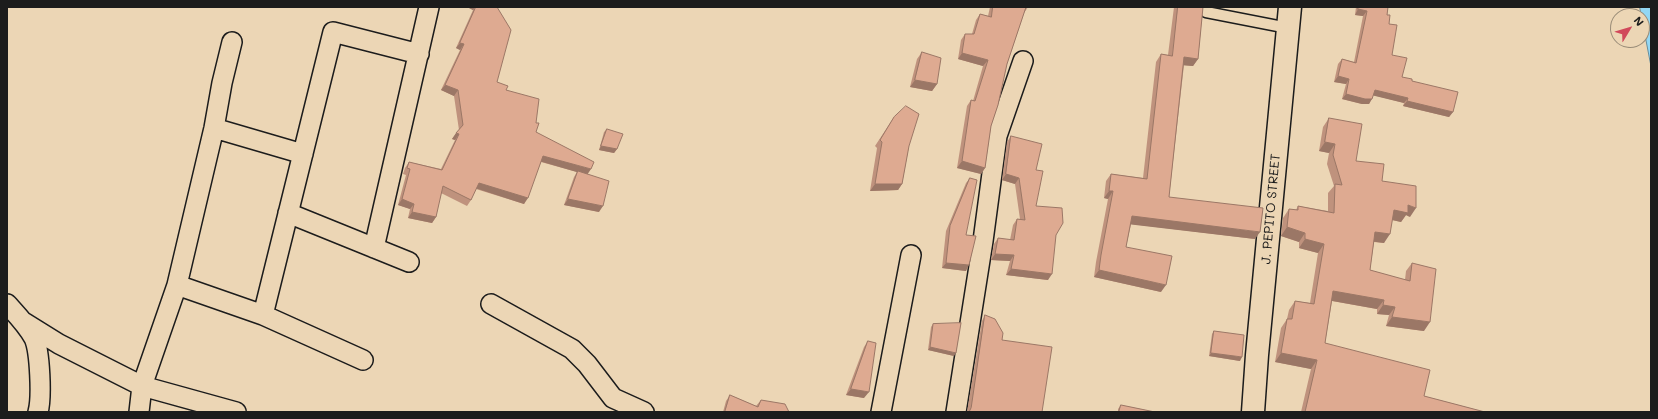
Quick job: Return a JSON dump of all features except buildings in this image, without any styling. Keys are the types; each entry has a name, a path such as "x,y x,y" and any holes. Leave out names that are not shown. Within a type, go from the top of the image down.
{"street":[{"path":"374,248 429,7"},
{"name":"J. PEPITO STREET","path":"1253,412 1289,17"},
{"path":"263,315 333,32 419,54"},
{"path":"139,412 142,386 177,285 214,128 222,83 232,42"},
{"path":"956,412 998,136 1023,61"},
{"path":"214,128 303,154"},
{"path":"288,213 409,262"},
{"path":"880,412 911,255"},
{"path":"177,285 263,315 363,360"},
{"path":"7,304 22,321 36,344 40,387 38,412"},
{"path":"491,304 572,349 613,398 644,412"},
{"path":"22,321 59,344 142,386 232,411"}],"lane":[{"path":"1206,12 1289,17"}],"water":[{"path":"1651,7 1651,66 1648,48 1650,48 1650,8 1640,8"}]}
